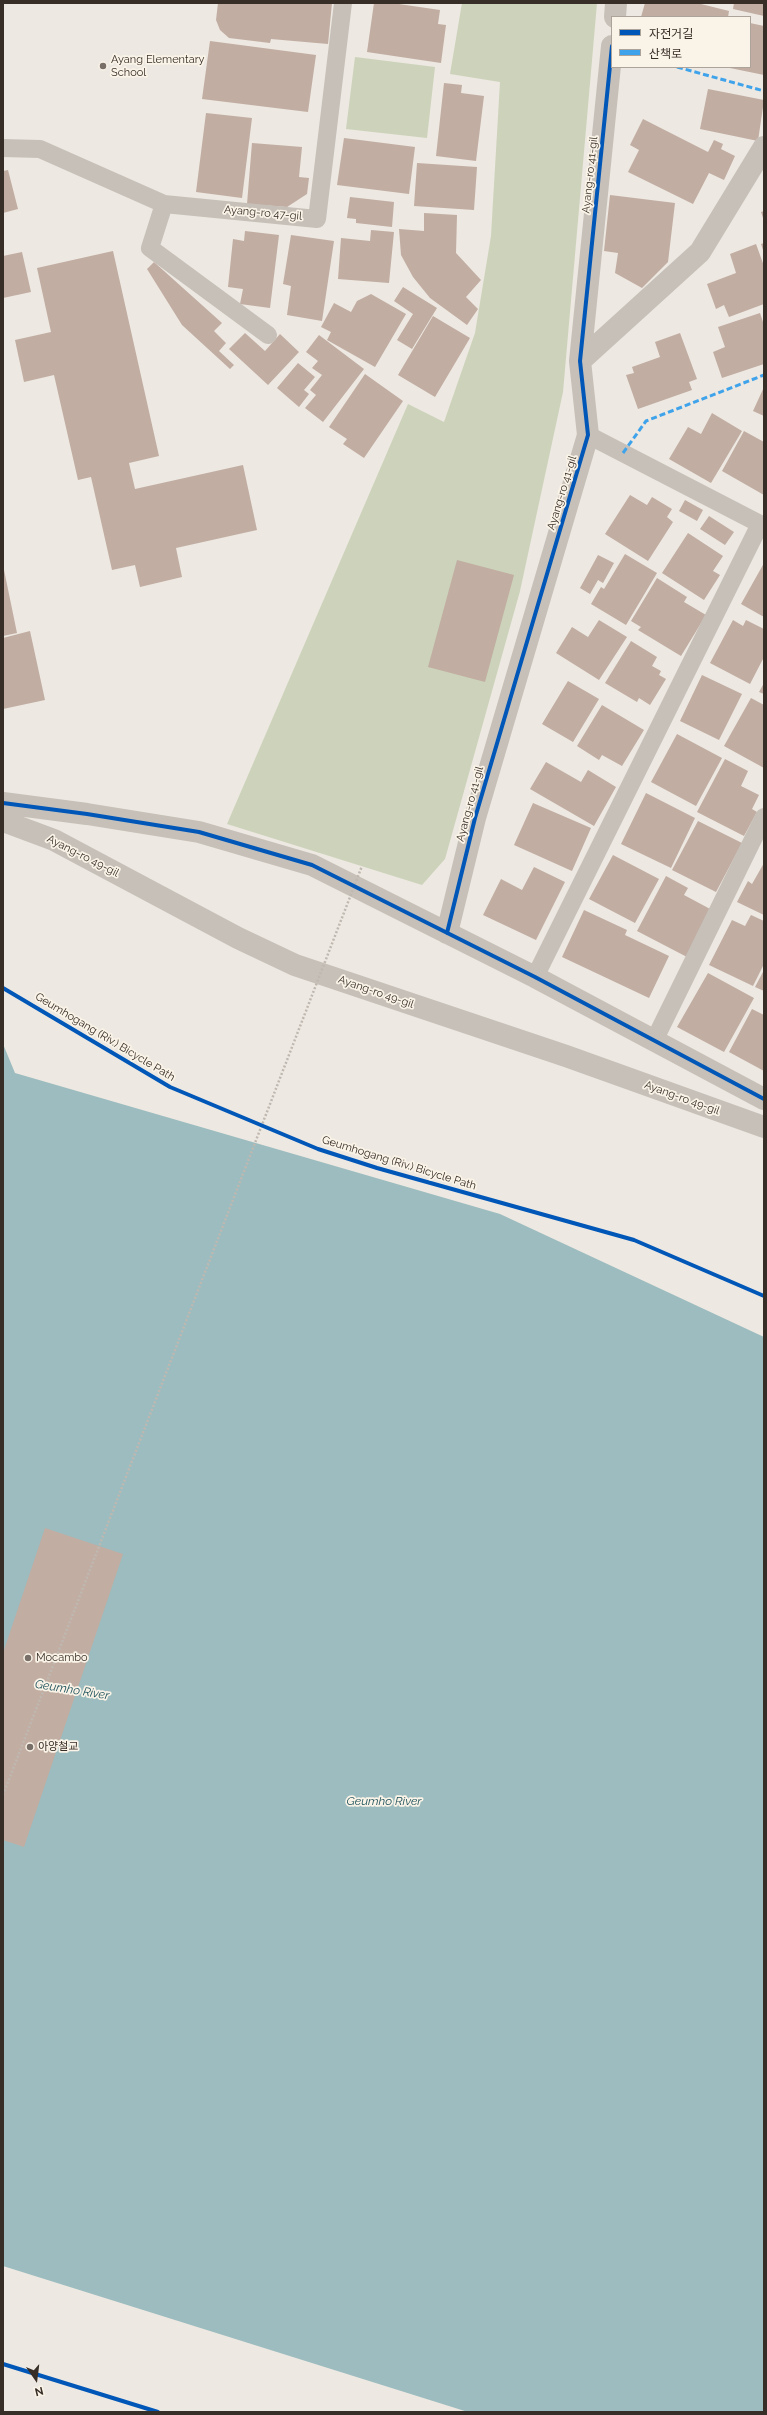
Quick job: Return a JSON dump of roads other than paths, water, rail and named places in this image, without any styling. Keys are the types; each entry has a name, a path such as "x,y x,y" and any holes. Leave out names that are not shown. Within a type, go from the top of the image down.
{"street":[{"path":"614,16 616,3"},
{"name":"Ayang-ro 41-gil","path":"447,933 475,818 588,435 580,361 611,56"},
{"path":"580,361 700,252 764,147"},
{"path":"3,803 199,832 312,865 535,977 764,1099"},
{"name":"Ayang-ro 49-gil","path":"3,821 54,840 238,938 295,965 762,1123"}],"lane":[{"name":"Ayang-ro 47-gil","path":"3,148 40,149 164,204 317,218 343,3"},
{"path":"164,204 150,248 268,335"},
{"path":"535,977 762,525 588,435"},
{"path":"654,1041 764,817"}],"water":[{"name":"Geumho River","path":"3,1044 15,1073 500,1214 764,1337 764,2412 468,2412 3,2266"}],"place":[{"name":"Ayang Elementary School","path":"103,66"},
{"name":"Mocambo","path":"28,1658"},
{"name":"아양철교","path":"30,1747"}]}
